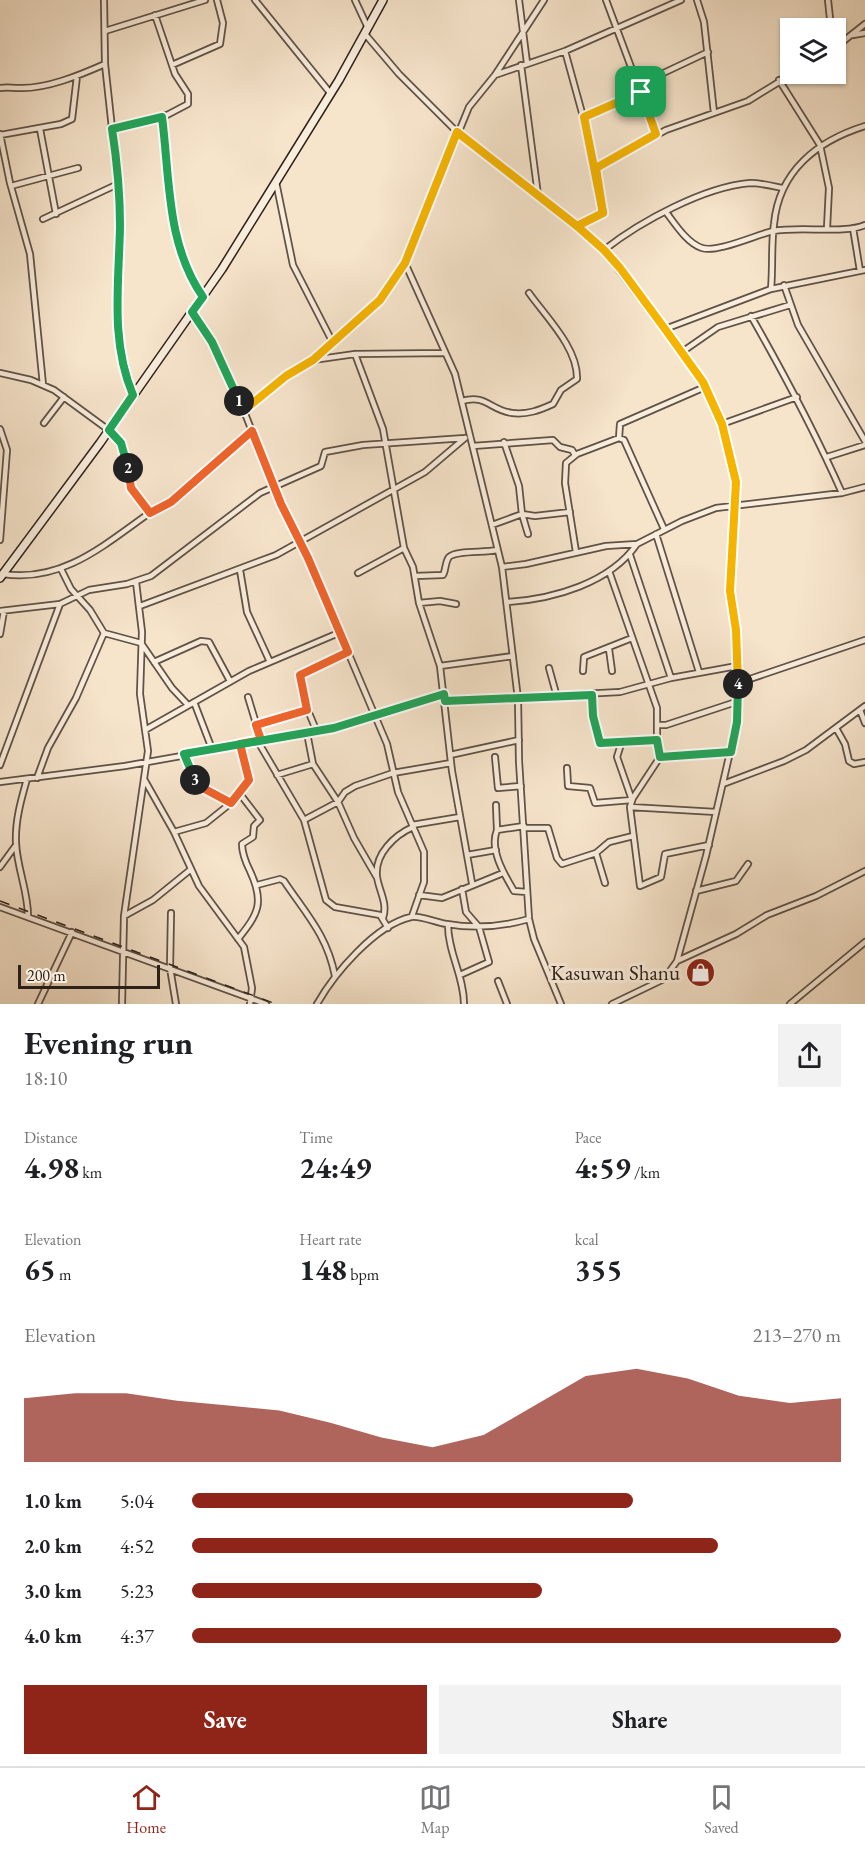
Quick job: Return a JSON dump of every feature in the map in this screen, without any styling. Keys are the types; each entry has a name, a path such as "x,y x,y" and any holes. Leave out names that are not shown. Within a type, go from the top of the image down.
{"street":[{"path":"104,0 105,64 118,184 120,229 117,314 119,342 133,395"},
{"path":"105,31 205,0"},
{"path":"172,65 220,44 223,23 218,0"},
{"path":"255,0 331,94"},
{"path":"355,0 367,31 399,74 457,132 577,226 604,250 682,352 705,387 722,424 733,464 735,504 730,591 739,701 731,752 709,845 677,961 663,979 612,1004"},
{"path":"2,576 203,297 331,94 383,0"},
{"path":"519,0 524,28 524,64 538,195"},
{"path":"243,411 286,376 313,360 380,300 405,263 469,107 495,75 544,0"},
{"path":"606,0 618,26 656,134"},
{"path":"495,75 566,51 681,0"},
{"path":"697,0 704,22 714,113"},
{"path":"828,0 830,18"},
{"path":"112,129 162,117 182,108 189,99 172,65 154,15"},
{"path":"846,39 865,24"},
{"path":"850,36 865,33"},
{"path":"566,51 596,168 603,213 577,226"},
{"path":"639,85 708,52"},
{"path":"0,88 20,88 77,76 105,64"},
{"path":"43,385 30,254 11,186 0,134 40,129 72,119 77,76"},
{"path":"596,168 656,134 748,101 779,80 820,145 829,188 827,228"},
{"path":"584,117 641,92"},
{"path":"162,117 173,227 193,280 203,297"},
{"path":"771,289 773,231 782,188 795,167 820,145 865,126"},
{"path":"40,129 56,214"},
{"path":"11,186 48,174 78,168"},
{"path":"276,182 293,265 332,341"},
{"path":"604,250 680,204 733,186 753,183 782,188"},
{"path":"44,219 118,184"},
{"path":"666,212 695,244 704,249 722,247 773,231 853,228 865,225"},
{"path":"665,329 784,285 862,270 853,228"},
{"path":"405,263 455,374 462,401 467,438 473,446 502,567 518,699 529,919 534,939 561,1004"},
{"path":"784,285 790,305 820,367 865,443 827,457"},
{"path":"462,401 476,398 510,413 525,414 554,404 561,390 577,379 571,354 563,339 529,293"},
{"path":"682,352 718,327 790,305"},
{"path":"192,312 212,342 387,744 393,773 424,852 424,882 412,916"},
{"path":"751,316 797,397 842,493"},
{"path":"313,360 355,354 444,353"},
{"path":"355,354 386,445 404,548 415,576 419,603 440,666 451,763 472,883"},
{"path":"0,373 43,385 64,397 109,430 121,443 131,488 150,513"},
{"path":"619,438 620,424 705,387"},
{"path":"44,423 64,397"},
{"path":"722,424 797,397"},
{"path":"0,429 7,450 0,540"},
{"path":"2,576 21,577 61,569 82,560 150,513 171,502 252,431"},
{"path":"0,634 2,611 60,604 89,590 136,582 151,576 227,517 273,485 321,466 325,452 363,445 386,445 435,438 467,438"},
{"path":"140,606 240,570 300,542 426,472 467,438"},
{"path":"576,552 565,466 575,455 619,438 624,440 664,530"},
{"path":"473,446 553,440 560,447 572,450 575,455"},
{"path":"504,442 519,486 522,514 528,534"},
{"path":"0,462 7,462"},
{"path":"502,567 526,564 606,546 637,544 703,511 735,504 842,493 865,487"},
{"path":"492,525 522,514 535,516 570,512"},
{"path":"656,534 699,672"},
{"path":"508,602 560,594 609,571 630,555 637,544"},
{"path":"358,573 404,548"},
{"path":"415,576 443,575 447,560 456,553 484,554 497,550"},
{"path":"630,555 671,678"},
{"path":"61,569 76,597 90,610 104,633 141,643 172,688 188,705"},
{"path":"240,570 248,612 270,662"},
{"path":"609,571 657,708 657,740 660,757 632,800 630,807 641,887 661,877 665,854 709,845"},
{"path":"122,1004 125,952 124,916 147,762 140,694 140,606 136,582"},
{"path":"419,603 440,601 456,604"},
{"path":"0,765 60,604"},
{"path":"145,730 230,681 340,632"},
{"path":"37,778 48,748 76,698 104,633"},
{"path":"583,671 584,657 633,638"},
{"path":"738,683 865,640"},
{"path":"154,662 201,641 209,642 230,681"},
{"path":"609,649 612,671"},
{"path":"317,732 307,710 300,675 348,652"},
{"path":"440,666 513,656"},
{"path":"445,701 620,692 671,678 737,666"},
{"path":"549,668 557,697"},
{"path":"0,782 147,762 259,740 317,732 444,694"},
{"path":"592,695 598,742 621,744 657,740"},
{"path":"248,697 259,740 304,820 326,900 335,907 380,915 388,928"},
{"path":"658,725 739,701"},
{"path":"194,702 212,749"},
{"path":"723,784 784,761 806,750 865,706"},
{"path":"256,725 307,710"},
{"path":"860,710 865,723"},
{"path":"836,728 845,744 849,761 854,764 865,762"},
{"path":"307,733 313,764 338,802 354,838 376,876 385,904 383,918"},
{"path":"450,755 519,740"},
{"path":"174,832 206,823 240,794 249,780 240,744"},
{"path":"621,744 617,757 632,800"},
{"path":"660,757 731,752"},
{"path":"184,754 201,787 231,803"},
{"path":"495,757 498,788 521,786"},
{"path":"304,820 338,802 345,792 355,786 393,773 451,763"},
{"path":"277,775 313,764"},
{"path":"567,768 568,786 590,788 595,803 632,800"},
{"path":"27,779 20,807 16,845 29,902 28,916"},
{"path":"144,779 174,832 190,870 244,947 250,964 251,1001"},
{"path":"238,939 256,917 259,903 257,885 246,861 242,844 253,837 254,826 260,820 240,794"},
{"path":"496,805 496,850 503,873 514,891 527,892"},
{"path":"630,807 716,812"},
{"path":"376,876 381,856 395,836 413,826 460,817"},
{"path":"497,830 525,827 548,828 558,861 562,864 596,853 609,842 633,836"},
{"path":"0,867 16,845"},
{"path":"467,855 496,850"},
{"path":"596,853 605,883"},
{"path":"696,891 736,881 748,864"},
{"path":"124,916 153,900 190,870"},
{"path":"677,961 736,934 766,915 816,896 865,871"},
{"path":"419,896 442,898 472,883 503,873"},
{"path":"257,885 280,879 284,881 323,937 331,952 335,976"},
{"path":"460,975 489,964 479,927 466,912 462,890"},
{"path":"0,907 170,968 251,1001 266,1004"},
{"path":"171,913 170,968 176,1004"},
{"path":"317,1004 335,976 360,950 388,928 412,916 448,925 479,927 497,927 529,919"},
{"path":"448,925 448,943 464,988 464,1004"},
{"path":"38,1004 72,932"},
{"path":"791,1002 865,942"},
{"path":"498,981 507,1004"},
{"path":"791,1002 801,1004"}],"railway":[{"path":"0,901 276,1004"}],"place":[{"name":"Kasuwan Shanu","path":"701,972"}],"route":[{"path":"641,92 584,117 596,168 601,203 603,213 577,226 620,268 703,382 717,411 728,444 736,482 730,591 736,630 739,701 731,752 660,757 657,740 621,744 600,743 593,716 592,695 445,701 444,694 334,728 296,735 261,740 257,740 184,754 201,787 231,803 236,799 249,780 240,744 261,740 256,725 307,710 299,680 300,675 348,652 321,594 308,558 281,504 252,431 171,502 150,513 131,488 126,457 121,443 109,430 133,395 119,342 117,279 120,202 112,129 162,117 173,227 193,280 203,297 192,312 212,342 236,391 243,411 286,376 313,360 380,300 405,263 428,210 457,132 577,226 603,213 596,168 656,134 641,92"}]}
